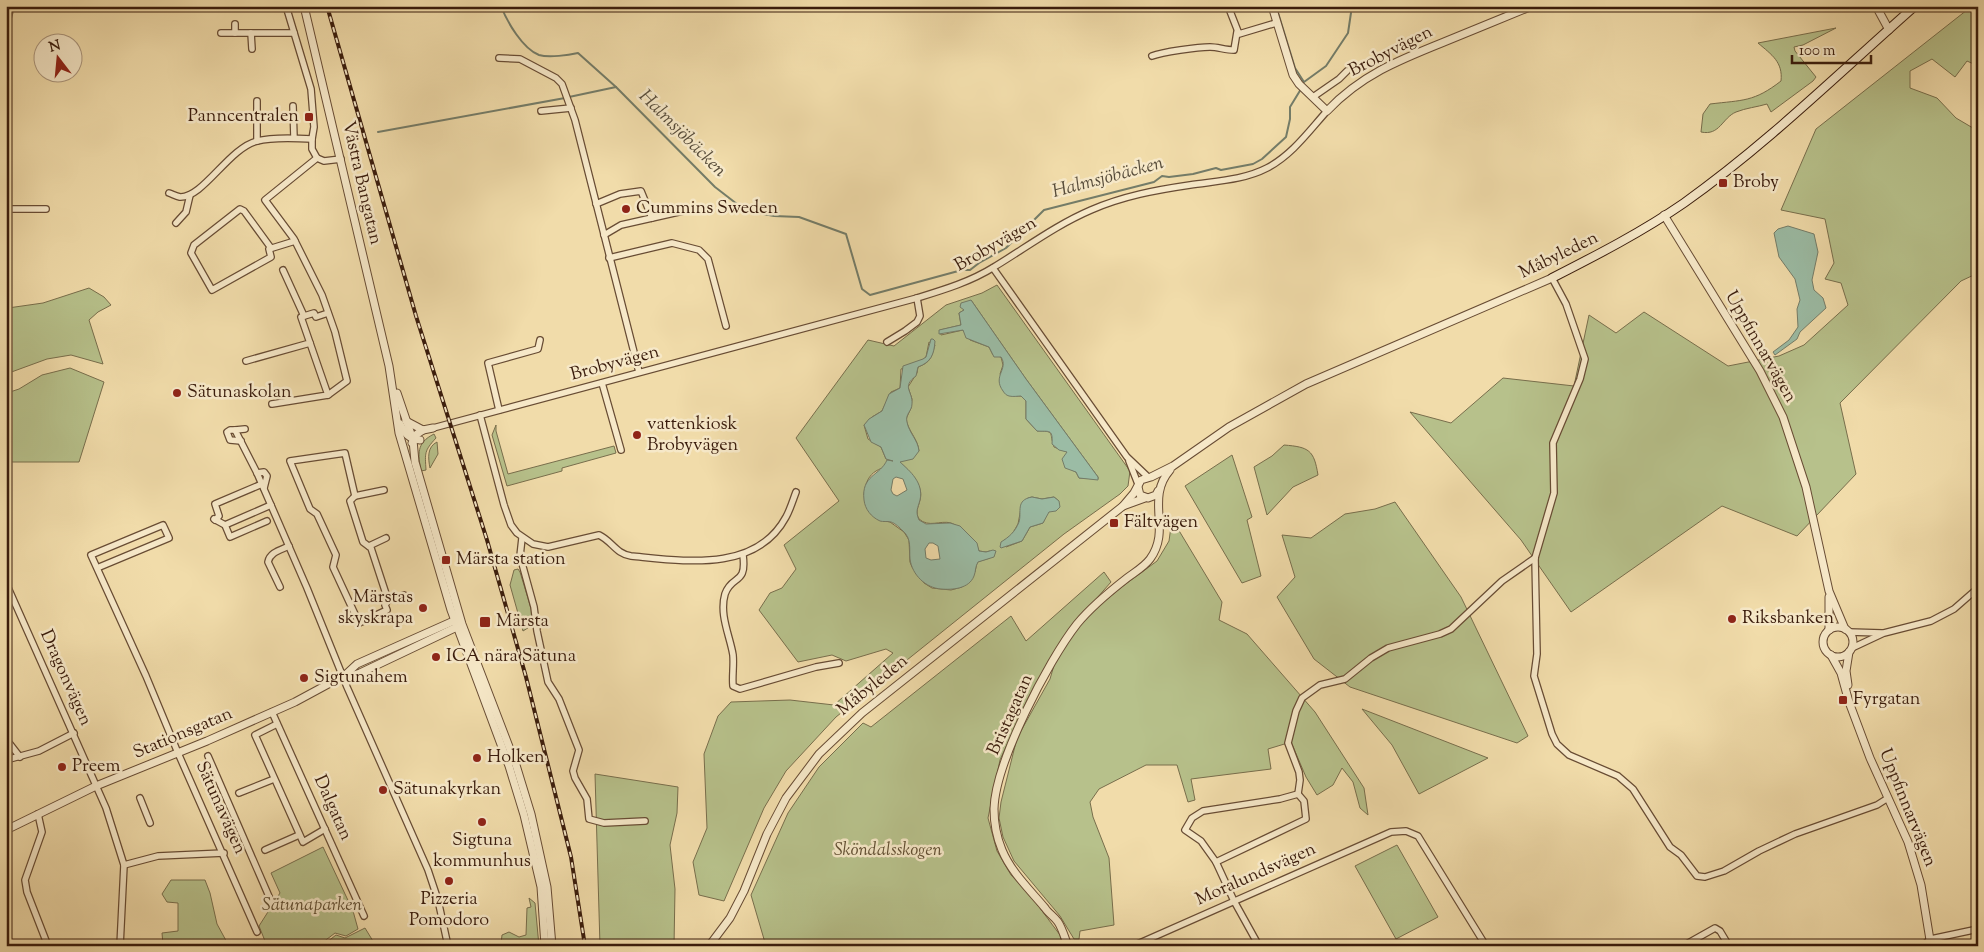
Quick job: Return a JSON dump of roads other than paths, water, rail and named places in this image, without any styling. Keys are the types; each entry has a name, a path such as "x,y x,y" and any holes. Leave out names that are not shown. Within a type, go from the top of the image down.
{"main road":[{"name":"Måbyleden","path":"1552,278 1592,258 1664,215 1710,183 1770,135 1915,6"}],"street":[{"path":"6,26 11,6"},
{"path":"286,6 311,89 314,127 312,149 317,158 324,161 341,159"},
{"name":"Västra Bangatan","path":"304,6 403,431 416,440"},
{"path":"1152,56 1161,52 1211,47 1234,50 1237,32 1228,6"},
{"path":"1272,6 1293,75 1327,111"},
{"name":"Brobyvägen","path":"423,430 602,384 639,372 917,298 964,282 993,268 1051,230 1113,201 1139,193 1238,178 1266,168 1278,161 1299,143 1342,95 1373,74 1401,60 1532,6"},
{"path":"1876,6 1889,30"},
{"path":"1237,32 1239,34 1276,23"},
{"path":"235,33 236,24"},
{"path":"221,33 294,33"},
{"path":"251,33 252,50"},
{"path":"499,58 520,60 545,71 562,84 571,108 639,372"},
{"path":"1313,97 1347,71"},
{"path":"257,101 257,141"},
{"path":"293,106 294,138"},
{"path":"541,110 571,108"},
{"path":"169,193 180,197 194,193 237,151 257,141 294,138 312,139"},
{"path":"272,404 328,395 347,382 335,332 322,295 295,241 265,200 317,158"},
{"path":"596,204 620,194 641,191 652,218"},
{"path":"176,223 186,212 190,194"},
{"path":"6,209 46,209"},
{"path":"240,209 244,210 271,248 269,249 270,257 212,290 191,253 194,245 240,209"},
{"path":"604,235 621,225 683,211"},
{"name":"Uppfinnarvägen","path":"1664,215 1760,371 1783,417 1806,487 1829,591 1847,630"},
{"path":"271,248 295,241"},
{"path":"610,258 672,243 699,250 708,259 726,326"},
{"path":"993,268 1127,456 1158,482 1159,489"},
{"path":"283,270 304,316"},
{"path":"1552,278 1566,304 1585,359 1580,379 1553,443 1554,493 1535,558 1537,654 1534,676 1552,734 1557,744 1568,755 1618,776 1633,789 1670,847 1681,855 1697,876 1705,877 1724,871 1759,851 1795,834 1877,805 1888,798"},
{"name":"Måbyleden","path":"710,946 730,918 744,890 767,834 786,798 819,754 862,713 1123,506 1141,480 1173,466 1228,428 1306,384 1552,278"},
{"path":"887,342 917,322 920,316 917,298"},
{"path":"328,313 316,316 314,313 301,317 328,395"},
{"path":"499,410 488,363 538,349 540,340"},
{"path":"246,361 310,343"},
{"path":"602,384 621,450"},
{"path":"480,415 511,525 522,538 533,544 548,548 599,535 615,549 626,555 706,561 743,555 758,547 775,533 786,517 796,492"},
{"path":"402,421 423,430 416,440"},
{"name":"Västra Bangatan","path":"402,421 399,433 458,622 509,766 524,815 541,888 545,946"},
{"name":"Brobyvägen","path":"416,440 433,428"},
{"path":"241,441 230,440 227,432 230,430 245,430"},
{"path":"235,430 257,473 343,677 431,876 448,946"},
{"name":"Västra Bangatan","path":"416,440 414,449 415,462 458,622 516,765 531,814 547,887 552,946"},
{"name":"Västra Bangatan","path":"410,468 410,447 416,440"},
{"path":"355,496 345,453 290,461 310,509 317,514 336,556 333,566 358,623 387,610 384,605 388,600 404,595"},
{"path":"1127,456 1140,495 1146,498"},
{"name":"Måbyleden","path":"1123,506 1156,495 1162,479 1173,466"},
{"path":"263,487 215,504 219,516 214,518 225,525 230,537 267,521"},
{"name":"Bristagatan","path":"1159,489 1159,517"},
{"path":"384,490 355,496 350,501 363,542 371,548 388,600"},
{"name":"Bristagatan","path":"1068,946 1058,922 1014,872 1002,850 996,830 994,809 997,790 1007,756 1021,721 1054,656 1078,624 1100,600 1149,560 1159,543 1161,529 1159,517 1156,508 1146,498"},
{"path":"225,525 271,505"},
{"name":"Sätunavägen","path":"97,568 169,538 163,525 91,555 258,932"},
{"path":"368,546 386,538"},
{"path":"522,538 520,556 534,607 548,682 559,699 579,750 573,771 587,799 589,819 604,823 645,821"},
{"path":"280,587 268,562 268,558 270,555 289,546"},
{"path":"743,555 745,569 742,576 725,594 724,622 732,653 733,686 740,689 816,667 839,663"},
{"path":"1216,862 1306,819 1304,801 1298,794 1299,772 1288,743 1296,711 1302,698 1320,685 1345,679 1370,658 1388,648 1440,634 1451,629 1502,581 1535,558"},
{"name":"Dragonvägen","path":"6,582 106,808 124,865"},
{"path":"1884,633 1847,630 1840,627 1829,630 1823,640 1826,651 1830,655 1842,656 1884,633 1931,621 1954,610 1978,588"},
{"name":"Uppfinnarvägen","path":"1829,591 1829,630"},
{"name":"Stationsgatan","path":"6,830 96,786 272,712 343,677 360,673 458,622"},
{"path":"1847,630 1852,638 1850,650"},
{"name":"Uppfinnarvägen","path":"1850,650 1846,671 1854,712"},
{"name":"Uppfinnarvägen","path":"1830,655 1841,673 1868,750 1914,862 1921,885 1931,942"},
{"name":"Dalgatan","path":"272,712 364,916"},
{"path":"277,724 255,735 302,842 325,829"},
{"path":"6,760 39,751 74,733"},
{"path":"6,739 20,757"},
{"path":"208,756 274,908"},
{"path":"239,793 274,779"},
{"path":"1259,946 1234,901 1216,862 1202,841 1185,830 1192,818 1203,811 1280,799 1298,794"},
{"path":"140,798 150,823"},
{"path":"38,814 42,832 25,880 27,892 48,946"},
{"name":"Moralundsvägen","path":"1133,946 1391,832 1406,831 1418,836 1486,946"},
{"path":"265,850 299,835"},
{"path":"120,946 124,865 158,856 224,853"},
{"path":"1683,946 1715,928 1720,931 1729,946"},
{"path":"1922,946 1978,929"}],"waterway":[{"path":"501,6 516,34 533,52 548,56 578,53 616,87"},
{"name":"Halmsjöbäcken","path":"1276,6 1295,68 1304,82 1326,66 1348,33 1352,6"},
{"name":"Halmsjöbäcken","path":"569,97 616,87 715,187 746,211 774,216 799,217 846,234 862,289 870,295 962,270 970,270 1006,248 1044,210 1154,182 1162,176 1193,174 1216,168 1221,170 1253,164 1262,159 1286,137 1290,119 1290,107 1301,89"},
{"path":"378,132 565,98"}],"railway":[{"path":"327,6 416,316 487,540 526,677 571,857 585,946"}],"place":[{"name":"Panncentralen","path":"309,117"},
{"name":"Broby","path":"1723,183"},
{"name":"Cummins Sweden","path":"626,209"},
{"name":"Sätunaskolan","path":"177,393"},
{"name":"vattenkiosk Brobyvägen","path":"637,435"},
{"name":"Fältvägen","path":"1114,523"},
{"name":"Märsta station","path":"446,560"},
{"name":"Märstas skyskrapa","path":"423,608"},
{"name":"Riksbanken","path":"1732,619"},
{"name":"Märsta","path":"485,622"},
{"name":"ICA nära Sätuna","path":"436,657"},
{"name":"Sigtunahem","path":"304,678"},
{"name":"Fyrgatan","path":"1843,700"},
{"name":"Holken","path":"477,758"},
{"name":"Preem","path":"62,767"},
{"name":"Sätunakyrkan","path":"383,790"},
{"name":"Sigtuna kommunhus","path":"482,822"},
{"name":"Pizzeria Pomodoro","path":"449,881"}],"park label":[{"name":"Sköndalsskogen","path":"888,851"},
{"name":"Sätunaparken","path":"312,906"}]}
